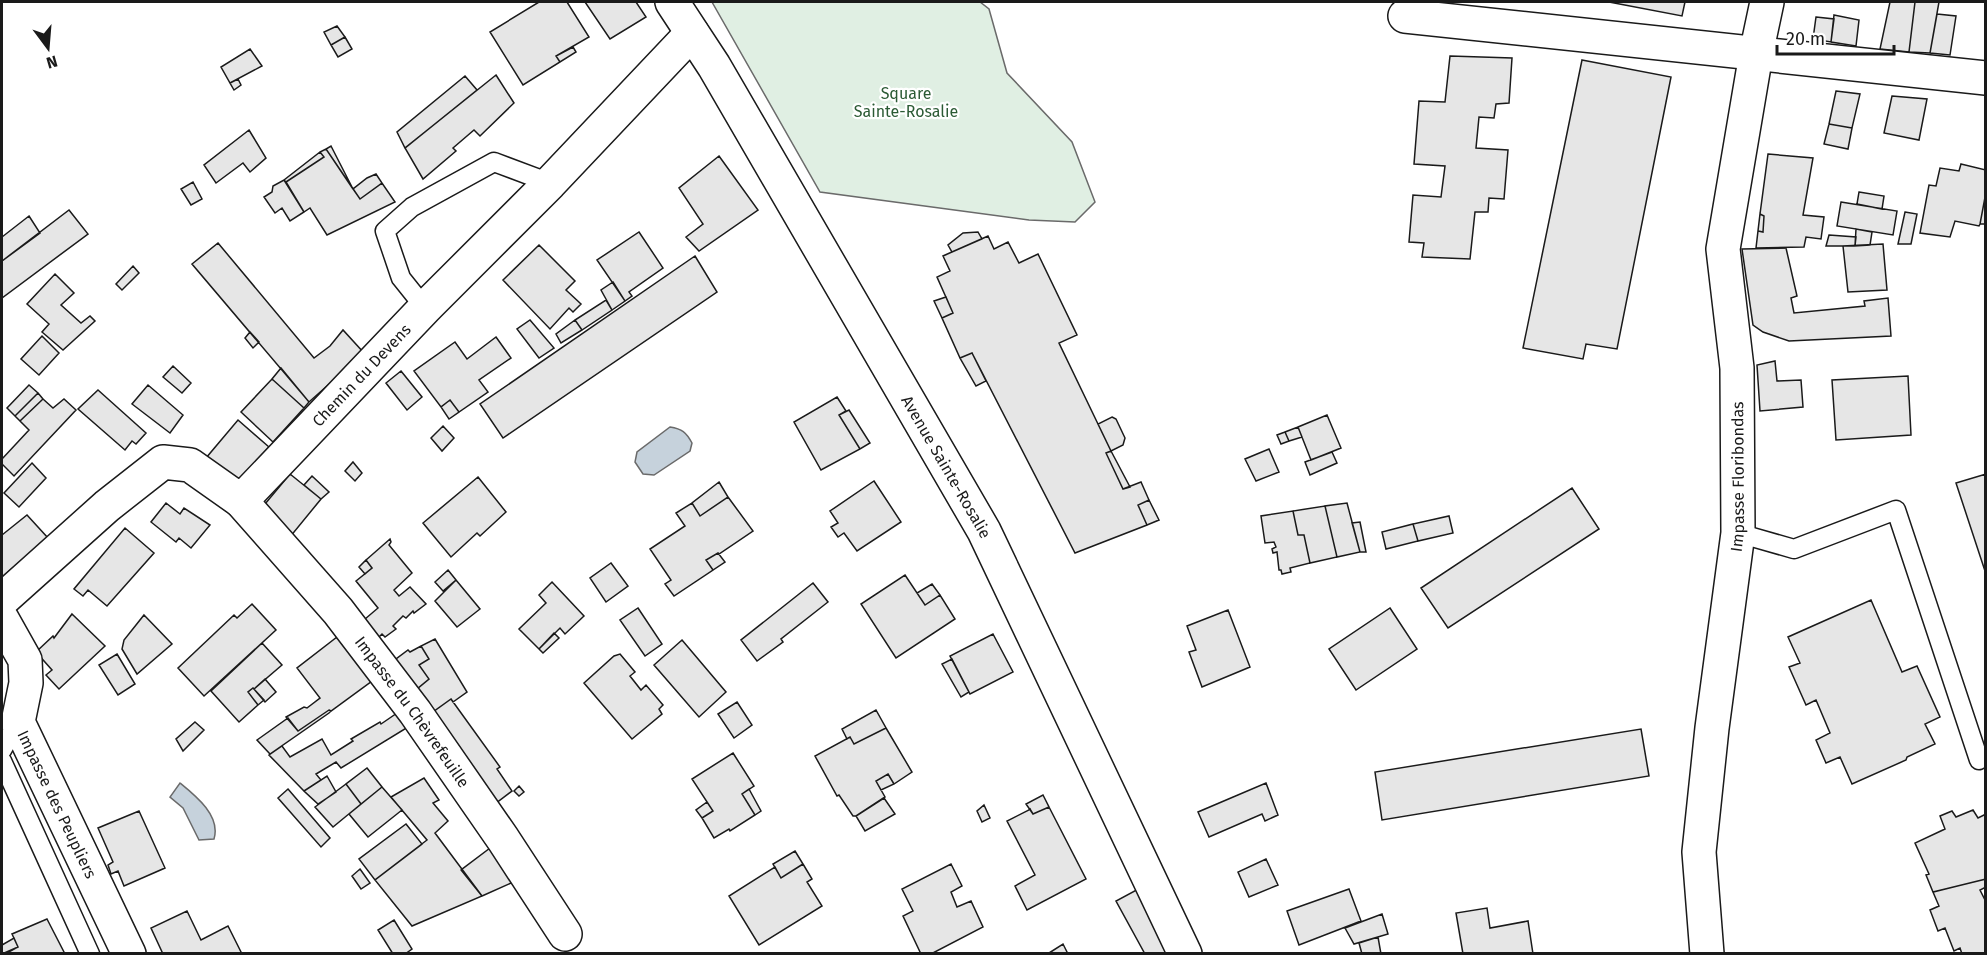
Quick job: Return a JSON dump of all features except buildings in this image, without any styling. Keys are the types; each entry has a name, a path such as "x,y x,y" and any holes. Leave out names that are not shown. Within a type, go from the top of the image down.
{"street":[{"name":"Avenue Sainte-Rosalie","path":"672,2 720,76 984,531 1185,954"},
{"name":"Impasse Floribondas","path":"1707,954 1699,852 1738,533 1737,368 1723,249 1767,2"},
{"path":"1405,16 1986,78"},
{"name":"Chemin du Devens","path":"241,501 425,308 550,183 692,33"},
{"path":"2,600 107,506 163,462 190,465 241,501"},
{"name":"Impasse du Chèvrefeuille","path":"241,501 338,611 415,712 503,839 565,934"},
{"name":"Impasse des Peupliers","path":"2,619 25,660 26,683 10,736 129,954"}],"lane":[{"path":"425,308 401,278 385,231 412,207 494,162 550,183"},
{"path":"1738,533 1794,549 1896,510 1979,760"},
{"path":"2,761 90,954"}],"green space":[{"name":"Square Sainte-Rosalie","path":"712,2 980,2 989,9 1007,73 1072,142 1095,202 1075,222 1029,220 820,192"}],"shaded area":[{"path":"670,427 681,430 688,436 692,443 690,451 654,475 643,474 635,462 637,452"},
{"path":"180,783 200,800 211,815 214,822 214,839 199,840 183,808 170,797"}]}
